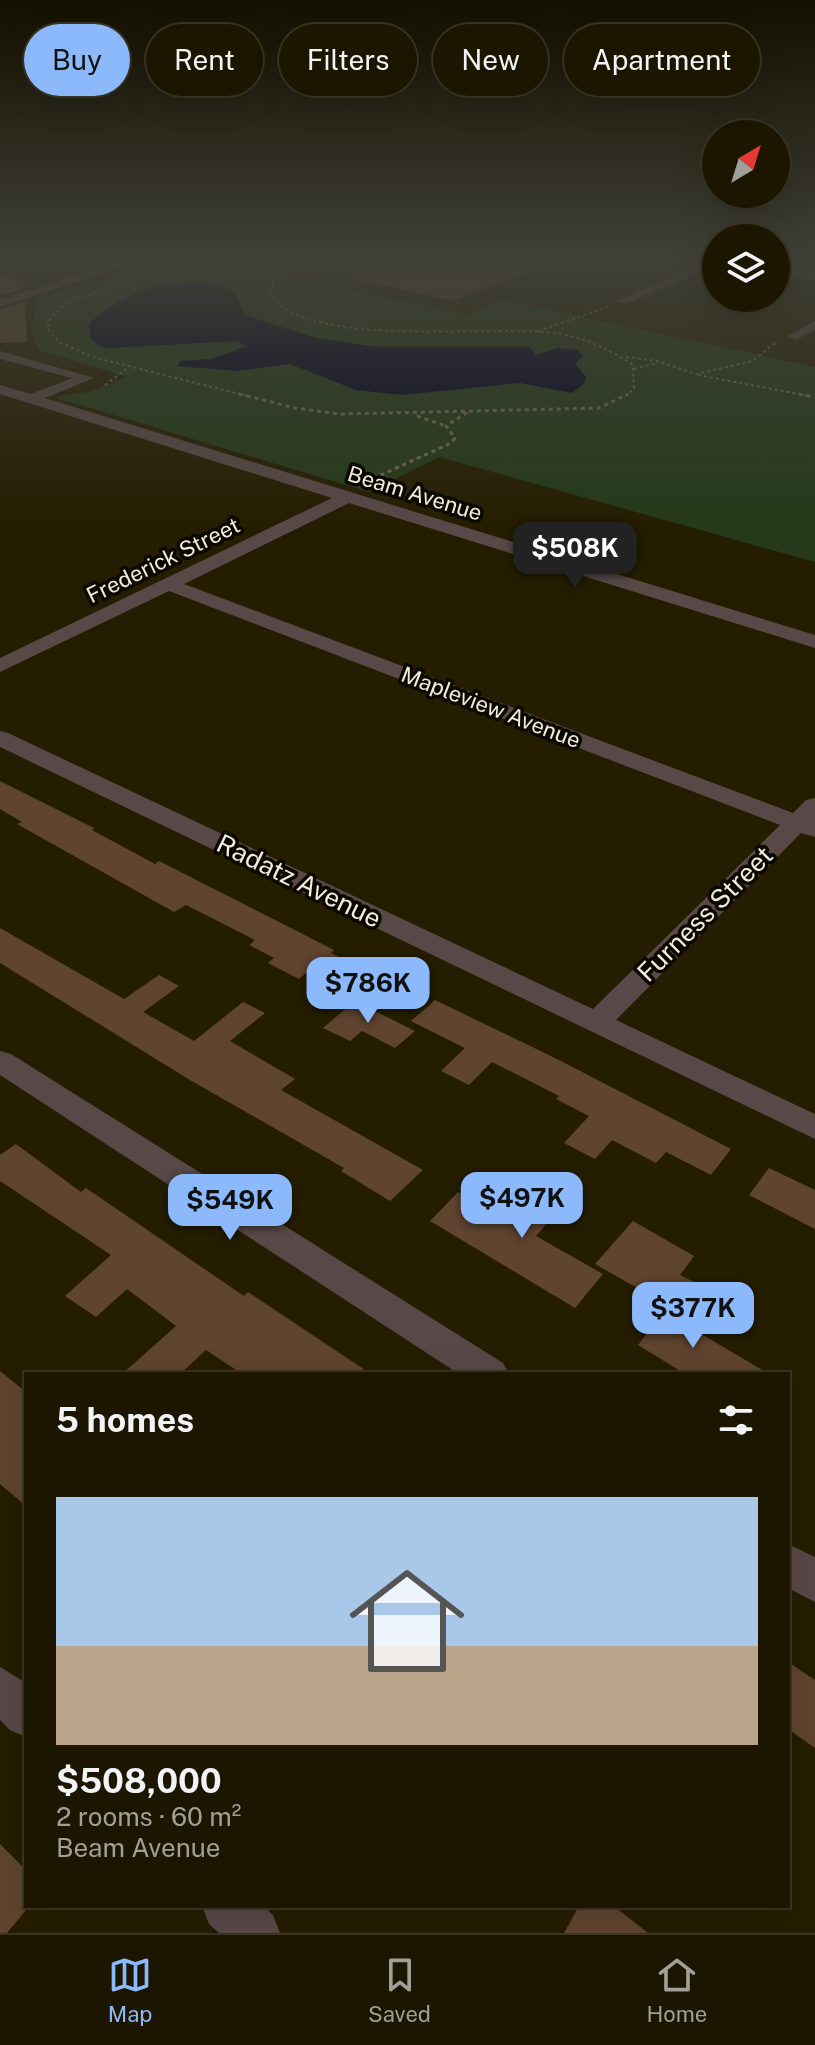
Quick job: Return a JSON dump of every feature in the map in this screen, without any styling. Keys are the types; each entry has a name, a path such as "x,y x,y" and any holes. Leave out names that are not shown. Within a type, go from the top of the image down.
{"street":[{"path":"0,355 87,378 30,399"},
{"name":"Beam Avenue","path":"0,389 815,642"},
{"name":"Frederick Street","path":"0,666 340,495"},
{"name":"Mapleview Avenue","path":"167,584 809,819"},
{"name":"Radatz Avenue","path":"0,738 815,1127"},
{"name":"Furness Street","path":"596,1023 809,819"},
{"path":"0,1061 487,1372"},
{"path":"790,1565 815,1581"},
{"path":"0,1689 24,1712"},
{"path":"229,1908 255,1933"}],"path":[{"path":"71,347 130,367 308,411 408,414 610,406 634,389 634,369 625,357"},
{"path":"605,347 625,357 663,363 696,374 815,397"},
{"path":"696,374 752,361 769,347"},
{"path":"634,369 663,363"},
{"path":"446,426 477,409"},
{"path":"340,495 451,443 455,438 446,426 408,414"}],"green space":[{"path":"37,347 723,347 815,367 815,562 439,457 369,492 54,397 88,392 128,377"}],"water":[{"path":"244,347 530,347 536,355 557,348 577,350 583,356 575,364 586,377 584,384 572,393 520,383 402,395 356,390 290,364 236,371 177,366 181,361 211,359"}],"building":[{"path":"0,781 94,828 92,830 155,864 159,861 334,950 331,953 388,982 363,1003 306,973 299,979 268,963 274,958 249,945 255,940 186,905 174,912 17,824 22,822 0,809"},
{"path":"0,928 124,999 159,975 179,986 143,1012 194,1041 243,1002 265,1013 230,1041 295,1079 281,1090 423,1170 390,1201 341,1171 344,1168 190,1080 0,963"},
{"path":"435,1000 731,1149 711,1175 666,1152 656,1163 612,1140 595,1159 564,1143 589,1116 556,1099 559,1096 492,1062 469,1085 441,1071 465,1048 411,1021"},
{"path":"355,1001 415,1031 395,1048 362,1031 350,1041 323,1028"},
{"path":"16,1144 81,1192 86,1188 244,1296 248,1292 368,1372 239,1372 206,1350 182,1372 124,1372 176,1326 127,1289 96,1317 65,1296 111,1255 0,1181 0,1155"},
{"path":"769,1168 815,1190 815,1229 749,1195"},
{"path":"536,1177 571,1196 536,1236 603,1274 575,1308 430,1221 458,1192 500,1216"},
{"path":"633,1221 694,1256 680,1275 696,1283 676,1310 595,1264"},
{"path":"664,1312 766,1372 682,1372 638,1345"},
{"path":"0,1371 24,1390 24,1504 0,1484"},
{"path":"790,1663 815,1680 815,1748 790,1730"},
{"path":"0,1844 24,1868 26,1910 7,1933 0,1933"},
{"path":"578,1908 617,1908 648,1933 564,1933"}]}
